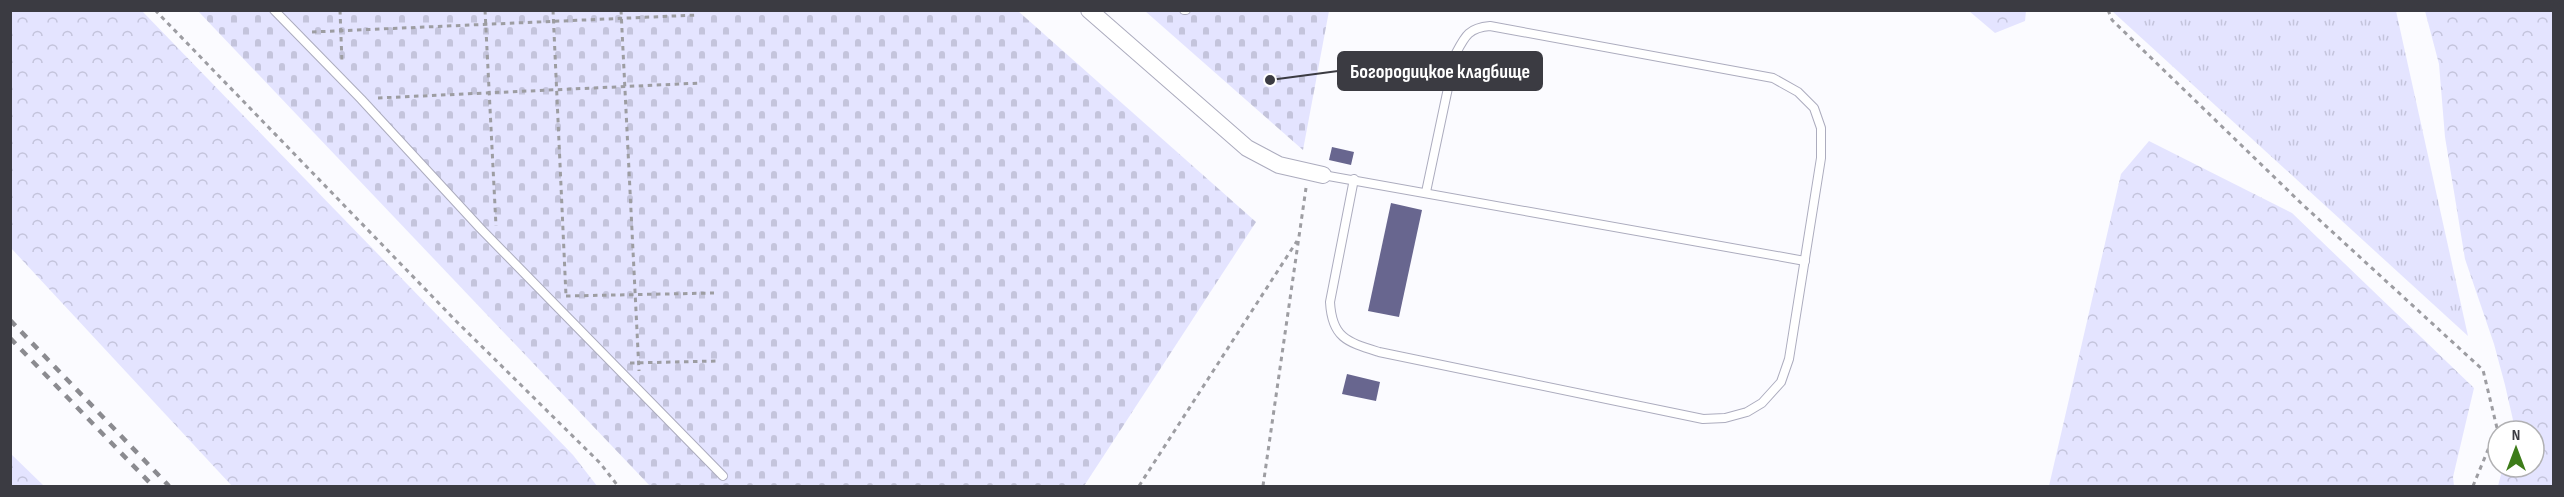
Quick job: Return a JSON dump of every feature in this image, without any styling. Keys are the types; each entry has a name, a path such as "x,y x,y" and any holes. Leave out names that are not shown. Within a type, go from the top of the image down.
{"street":[{"path":"1089,10 1247,148 1279,165 1316,173"}],"lane":[{"path":"274,10 361,99 480,228 723,476"},
{"path":"1354,179 1330,302 1331,320 1337,332 1350,343 1379,352 1703,419 1725,418 1747,412 1762,403 1781,382 1789,359 1805,261 1821,158 1821,128 1814,108 1798,92 1773,78 1502,28 1490,26 1475,28 1464,37 1455,55 1426,192"},
{"path":"1316,173 1805,261"}],"path":[{"path":"155,10 448,313 600,463 618,486"},
{"path":"340,10 343,81"},
{"path":"485,10 496,228"},
{"path":"553,10 567,317"},
{"path":"621,10 639,391"},
{"path":"2108,10 2112,20 2302,204 2483,370 2497,428 2473,486"},
{"path":"297,33 697,15"},
{"path":"361,99 701,83"},
{"path":"1263,486 1299,239 1316,173"},
{"path":"1139,486 1299,239"},
{"path":"566,296 714,293"},
{"path":"613,364 717,361"}],"green space":[{"path":"11,10 142,11 573,455 597,486 232,486 11,248"},
{"path":"198,11 1018,11 1256,222 1084,486 650,486"},
{"path":"1145,11 1329,11 1303,150"},
{"path":"1969,11 2026,11 2025,21 1995,33"},
{"path":"2112,11 2396,11 2468,336"},
{"path":"2425,11 2553,11 2553,486 2498,486 2500,479 2546,479 2546,419 2513,419 2494,344 2465,259 2445,137 2439,64"},
{"path":"2149,141 2292,213 2474,388 2453,477 2454,486 2049,486 2121,174"},
{"path":"11,454 44,486 11,486"}],"building":[{"path":"1332,147 1354,152 1351,165 1329,160"},
{"path":"1391,203 1422,210 1399,317 1368,311"},
{"path":"1347,374 1380,382 1376,401 1342,394"}],"railway":[{"path":"10,320 169,486"},
{"path":"10,338 153,486"}],"place":[{"name":"Богородицкое кладбище","path":"1270,80"}]}
